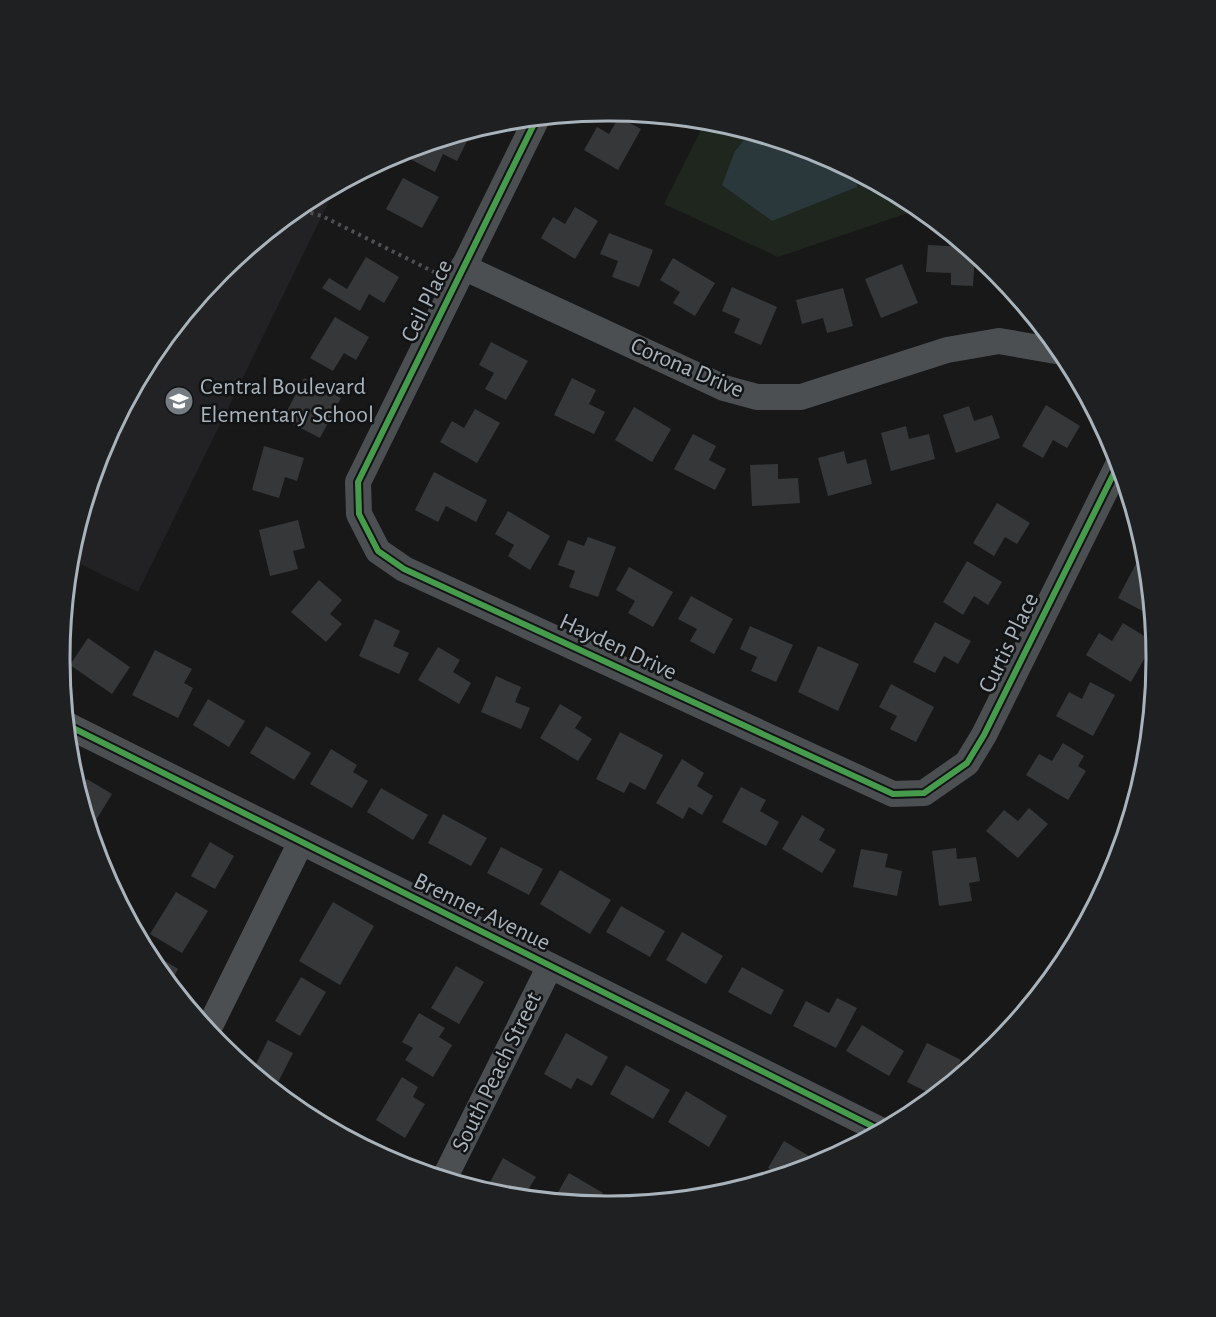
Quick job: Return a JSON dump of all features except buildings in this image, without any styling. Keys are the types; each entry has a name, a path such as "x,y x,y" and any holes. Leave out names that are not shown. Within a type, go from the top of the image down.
{"street":[{"name":"Ceil Place","path":"359,503 358,482 532,127"},
{"name":"Corona Drive","path":"460,275 724,388 756,397 801,397 947,350 999,341 1047,349"},
{"name":"Curtis Place","path":"893,794 924,793 967,763 984,735 1113,475"},
{"name":"Hayden Drive","path":"359,503 359,514 378,551 404,569 893,794"},
{"name":"Brenner Avenue","path":"75,729 873,1126"},
{"path":"211,1021 301,842"},
{"name":"South Peach Street","path":"448,1171 550,966"}],"path":[{"path":"308,212 322,216 460,275"}],"shaded area":[{"path":"701,129 745,138 735,151 856,187 856,181 908,213 778,257 664,204"},
{"path":"745,138 747,139 814,162 857,182 857,187 772,221 722,185 735,151"},
{"name":"Central Boulevard Elementary School","path":"330,198 138,592 79,564 99,486 126,421 161,360 204,304 254,254 281,232"}],"cycle path":[{"path":"533,127 358,482 359,514 378,551 404,569 893,794 924,793 967,763 984,735 1113,475"},
{"path":"75,729 873,1126"}],"place":[{"name":"Central Boulevard Elementary School","path":"179,401"}]}
